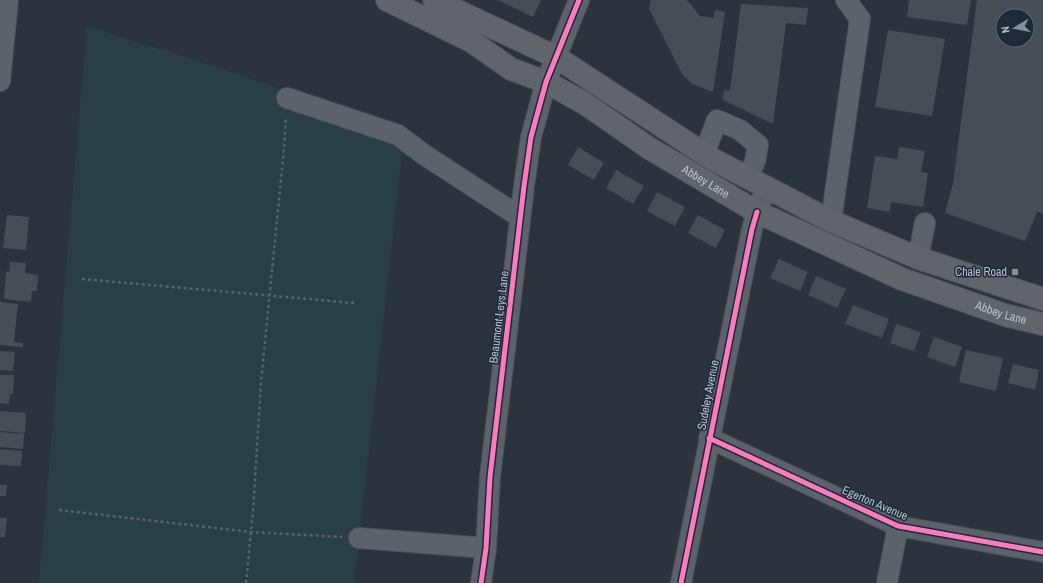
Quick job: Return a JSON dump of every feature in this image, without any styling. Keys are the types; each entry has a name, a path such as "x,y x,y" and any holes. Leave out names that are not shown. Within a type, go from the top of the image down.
{"main road":[{"name":"Abbey Lane","path":"387,0 471,41 511,69 546,82 584,103 649,148 757,212 902,279 1005,315 1043,324"},
{"name":"Abbey Lane","path":"434,0 556,57 704,154 831,221 918,258 1033,297 1043,299"}],"street":[{"path":"0,81 8,0"},
{"path":"831,221 860,19 846,0"},
{"name":"Beaumont Leys Lane","path":"481,583 486,548 490,477 520,216 531,137 546,82 574,2"},
{"path":"287,98 398,135 423,154 520,216"},
{"name":"Sudeley Avenue","path":"681,583 709,438 752,229 757,212 755,161 758,145 740,130 717,120 704,154"},
{"path":"918,258 925,223"},
{"name":"Egerton Avenue","path":"709,438 898,526 1043,552"},
{"path":"887,583 898,526"},
{"path":"359,538 486,548"}],"path":[{"path":"246,583 251,532 260,382 284,149 287,98"},
{"path":"82,279 354,303"},
{"path":"59,510 251,532 359,538"}],"green space":[{"path":"87,26 226,70 404,132 354,583 39,583"}],"building":[{"path":"498,0 541,0 533,17"},
{"path":"651,0 687,0 700,16 714,18 715,10 725,12 713,92 692,84 682,74 649,9"},
{"path":"909,0 971,0 967,25 907,17"},
{"path":"977,0 1043,0 1043,213 1037,212 1025,241 945,213 953,183"},
{"path":"741,4 808,8 806,25 786,23 773,124 723,100 724,90 730,91"},
{"path":"888,30 945,39 932,116 875,107"},
{"path":"578,147 604,163 594,180 568,165"},
{"path":"899,147 925,151 921,172 928,173 923,207 891,202 890,212 867,208 875,156 897,159"},
{"path":"616,170 644,186 633,204 606,188"},
{"path":"657,192 685,207 675,226 647,211"},
{"path":"7,215 29,217 26,250 3,248"},
{"path":"698,215 725,230 716,248 688,233"},
{"path":"779,259 808,272 800,291 770,278"},
{"path":"10,262 26,263 25,273 38,275 37,291 32,291 31,302 4,299 6,271 9,272"},
{"path":"816,276 846,289 837,308 808,295"},
{"path":"0,302 18,304 14,342 23,343 23,347 0,345"},
{"path":"853,305 889,319 882,338 845,324"},
{"path":"896,324 921,332 914,351 890,343"},
{"path":"934,337 962,347 955,367 927,357"},
{"path":"966,350 1003,358 996,391 959,382"},
{"path":"0,351 15,352 13,371 0,370"},
{"path":"1013,364 1039,370 1035,390 1008,383"},
{"path":"0,375 14,375 13,394 10,394 9,404 0,403"},
{"path":"0,411 26,413 25,433 0,431"},
{"path":"0,432 24,434 23,449 0,447"},
{"path":"0,449 22,451 21,466 0,465"},
{"path":"0,485 7,485 6,496 0,496"},
{"path":"0,518 7,518 5,537 0,537"}],"cycle path":[{"path":"481,583 486,548 490,477 531,137 546,82 579,0"},
{"path":"681,583 752,229 757,212"},
{"path":"709,438 898,526 1043,552"}],"place":[{"name":"Chale Road","path":"1015,272"}]}
